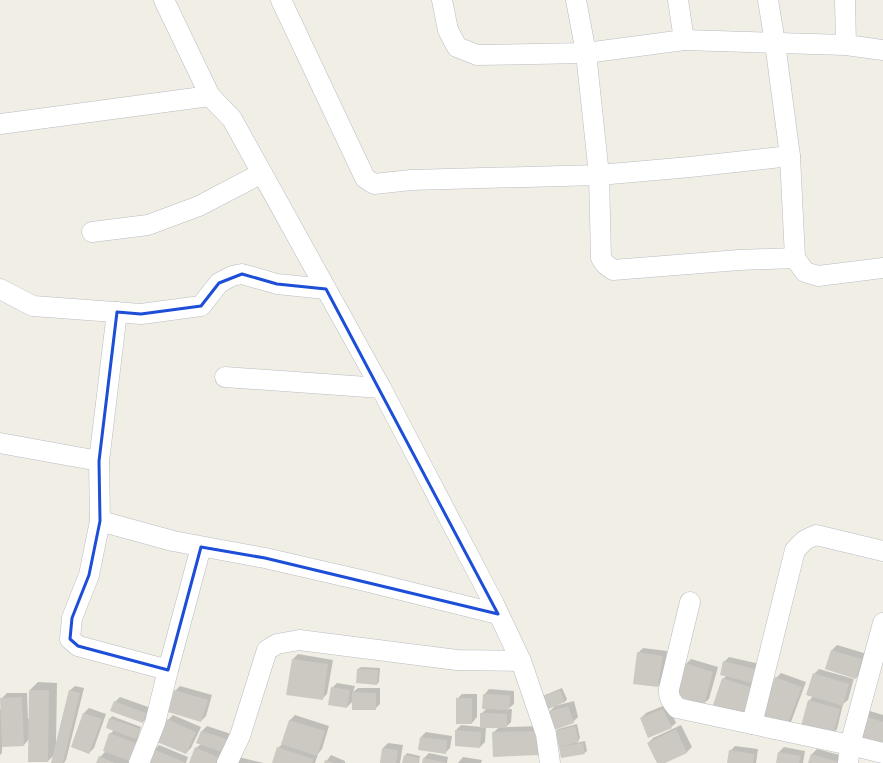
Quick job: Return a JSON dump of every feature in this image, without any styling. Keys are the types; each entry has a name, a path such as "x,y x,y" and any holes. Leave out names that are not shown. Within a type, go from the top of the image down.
{"street":[{"path":"164,0 210,96 232,119 381,388 498,614 521,660 546,734 550,763"},
{"path":"281,0 365,178 374,184 411,180 599,174 690,167 790,156"},
{"path":"442,0 448,30 457,47 477,55 586,53 684,40 846,45 883,50"},
{"path":"576,0 586,53 599,174 601,258 605,264 613,270 739,260 795,258"},
{"path":"678,0 684,40"},
{"path":"768,0 790,156 795,258 805,272 818,276 883,268"},
{"path":"846,0 846,45"},
{"path":"0,124 210,96"},
{"path":"92,232 148,225 199,206 262,173"},
{"path":"0,289 33,306 141,314 201,306 219,283 232,276 242,274 277,284 326,289"},
{"path":"117,312 100,461 100,521 89,575 72,618 70,639 78,646 168,670"},
{"path":"225,377 381,388"},
{"path":"0,443 100,461"},
{"path":"100,521 173,541 265,558 498,614"},
{"path":"752,724 795,550 804,540 816,534 883,551"},
{"path":"140,763 155,723 201,547"},
{"path":"690,602 668,694 671,701 677,708 752,724 849,754 883,753"},
{"path":"849,754 883,623"},
{"path":"227,763 240,736 267,650 277,644 299,640 457,660 521,660"}],"highlighted area":[{"path":"242,274 277,284 326,289 498,614 265,558 201,547 168,670 78,646 70,639 72,618 89,575 100,521 99,461 117,312 141,314 201,306 219,283"}],"building":[{"path":"831,650 862,659 856,679 825,669"},
{"path":"637,652 663,656 658,687 633,684"},
{"path":"292,659 328,664 323,700 286,695"},
{"path":"723,661 755,669 752,683 720,675"},
{"path":"685,663 713,672 704,705 676,696"},
{"path":"357,669 378,670 377,685 356,683"},
{"path":"813,673 849,684 843,706 806,695"},
{"path":"775,677 802,687 786,728 759,718"},
{"path":"722,678 753,688 744,715 713,705"},
{"path":"331,687 350,690 347,708 328,705"},
{"path":"29,690 49,690 48,762 28,762"},
{"path":"69,690 80,693 63,763 51,763"},
{"path":"174,690 208,700 201,722 168,712"},
{"path":"560,690 565,702 546,710 541,697"},
{"path":"352,692 376,693 376,710 352,710"},
{"path":"483,694 510,695 509,710 482,709"},
{"path":"22,697 24,746 2,747 0,698"},
{"path":"456,698 472,698 472,724 456,724"},
{"path":"808,700 840,709 833,735 801,726"},
{"path":"114,701 146,713 143,723 110,711"},
{"path":"568,706 574,723 554,730 548,712"},
{"path":"663,709 672,728 648,738 640,718"},
{"path":"83,713 102,719 89,754 71,747"},
{"path":"480,713 507,714 507,728 480,728"},
{"path":"864,716 883,722 883,748 856,740"},
{"path":"109,718 140,729 136,739 106,728"},
{"path":"167,719 196,732 186,754 157,742"},
{"path":"289,720 325,731 317,756 281,744"},
{"path":"575,726 579,742 559,747 555,731"},
{"path":"676,729 687,753 665,763 657,763 647,743"},
{"path":"455,730 481,732 480,748 455,746"},
{"path":"201,731 227,739 222,752 196,743"},
{"path":"539,731 540,755 493,757 492,732"},
{"path":"109,733 136,743 130,761 103,751"},
{"path":"420,737 447,740 446,754 418,750"},
{"path":"583,743 585,754 561,758 559,747"},
{"path":"195,747 222,759 220,763 189,763"},
{"path":"277,747 313,759 312,763 272,763"},
{"path":"382,748 398,750 396,763 380,763"},
{"path":"153,749 184,762 184,763 147,763"},
{"path":"729,750 754,754 753,763 727,763"},
{"path":"778,752 801,756 799,763 776,763"},
{"path":"811,754 843,763 808,763"},
{"path":"404,755 419,758 418,763 402,763"},
{"path":"99,756 115,763 96,763"},
{"path":"423,758 445,762 422,763"},
{"path":"325,760 334,763 324,763"}]}
